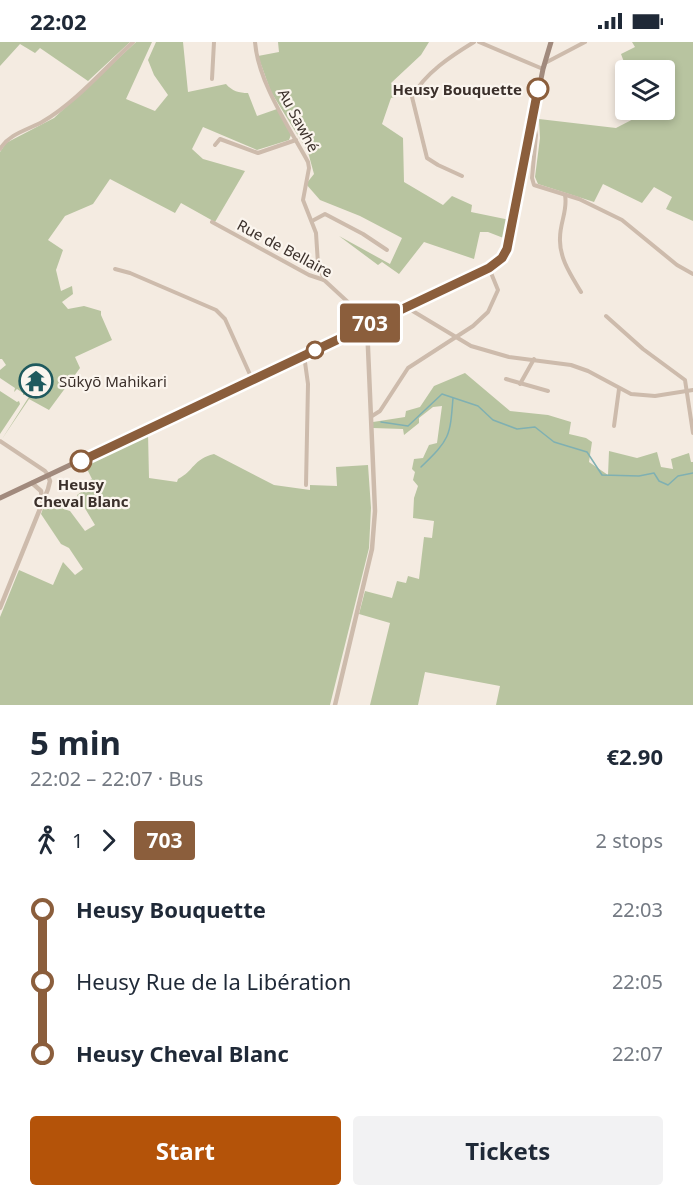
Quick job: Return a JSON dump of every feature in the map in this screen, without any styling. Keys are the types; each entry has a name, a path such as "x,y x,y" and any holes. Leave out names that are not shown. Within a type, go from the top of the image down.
{"main road":[{"path":"0,498 489,268 502,258 507,249 543,66 551,42"}],"street":[{"path":"0,149 5,140 59,111 133,42"},
{"path":"212,79 214,42"},
{"name":"Au Sawhé","path":"255,42 257,58 270,91 308,162 303,200 316,233 318,264 324,280"},
{"path":"462,176 427,158 412,97 418,86 440,65 474,42"},
{"path":"479,42 523,62 543,66 585,42"},
{"path":"531,128 535,130 536,135 532,178 534,185 588,203 626,223 677,265 693,274"},
{"path":"215,145 220,139 258,153 297,140"},
{"path":"565,195 566,211 562,220 560,237 561,256 581,292"},
{"path":"312,221 325,214 387,250"},
{"name":"Rue de Bellaire","path":"212,222 309,276 324,280 363,316 367,325"},
{"path":"372,416 380,411 408,368 455,339 488,312 498,290 489,268"},
{"path":"115,269 130,273 216,310 225,319 252,380"},
{"path":"406,307 455,339 488,353 571,365 588,371 631,394 655,396 693,390"},
{"path":"606,316 643,349 685,380 693,433"},
{"path":"335,705 372,549 375,511 367,325"},
{"path":"304,356 308,384 306,485"},
{"path":"520,384 534,359"},
{"path":"506,379 548,390"},
{"path":"615,426 619,389"},
{"path":"0,441 43,469 50,481 0,608"},
{"path":"32,483 41,491 42,500"},
{"path":"41,491 47,490"}],"green space":[{"path":"0,42 130,42 88,81 40,48 35,53 20,44 0,66"},
{"path":"136,42 152,42 126,99 155,111 168,95 154,75 148,60 156,42 183,42 188,92 226,84 236,91 248,93 257,116 277,109 291,135 289,140 257,150 203,127 192,149 203,159 245,171 215,222 181,203 175,213 110,179 93,204 65,216 48,240 63,250 56,270 61,291 72,286 73,294 62,302 68,309 84,306 101,311 112,340 75,357 80,368 49,410 29,399 2,439 32,392 36,394 49,375 37,368 24,387 28,390 25,395 17,389 14,392 15,388 0,378 0,370 6,365 0,359 0,152 6,143 54,118"},
{"path":"278,42 429,42 421,55 391,83 397,96 391,98 382,124 403,138 404,182 443,205 452,196 472,205 471,212 510,220 506,239 488,232 480,232 474,259 424,242 399,274 382,262 378,265 339,236 390,264 402,238 360,216 320,200 306,184 314,174 308,152 271,92 258,56 279,52"},
{"path":"632,42 693,42 693,221 666,209 672,197 654,187 642,203 603,184 594,202 538,184 535,177 540,138 539,119 616,128 631,120 675,120 675,60 623,60 621,54 635,47"},
{"path":"465,373 510,411 548,415 571,422 569,434 586,438 592,442 589,462 608,475 609,451 637,458 657,452 661,467 673,469 671,459 689,453 691,462 693,462 693,705 496,705 500,686 425,672 418,705 370,705 390,623 359,614 365,591 392,598 397,581 406,583 408,576 419,579 424,537 432,538 434,521 413,518 414,498 418,486 413,480 415,472 412,469 414,459 423,458 429,445 437,443 442,406 433,407 419,418 419,423 404,435 403,429 373,428 373,422 405,417 406,411 420,407 434,386"},
{"path":"0,391 17,402 19,401 20,404 0,434"},
{"path":"148,433 149,478 177,482 198,462 214,454 274,485 310,490 310,485 337,486 336,467 368,465 371,508 369,548 330,705 0,705 0,617 19,570 53,585 63,562 75,575 83,569 69,548 61,544 41,514 45,503 70,511 85,531 95,525 77,495 87,488 85,483 92,479 84,463"}],"waterway":[{"path":"381,422 408,426 442,394 478,406 493,420 517,429 535,427 554,442 587,452 602,475 639,476 654,473 659,481 668,485 678,476 693,473"},
{"path":"421,467 447,437 453,398"}],"bus line":[{"name":"703","path":"81,461 489,268 499,261 507,249 538,89"}],"place":[{"name":"Heusy Bouquette","path":"538,89"},
{"name":"Sūkyō Mahikari","path":"36,381"},
{"name":"Heusy Cheval Blanc","path":"81,461"}]}
